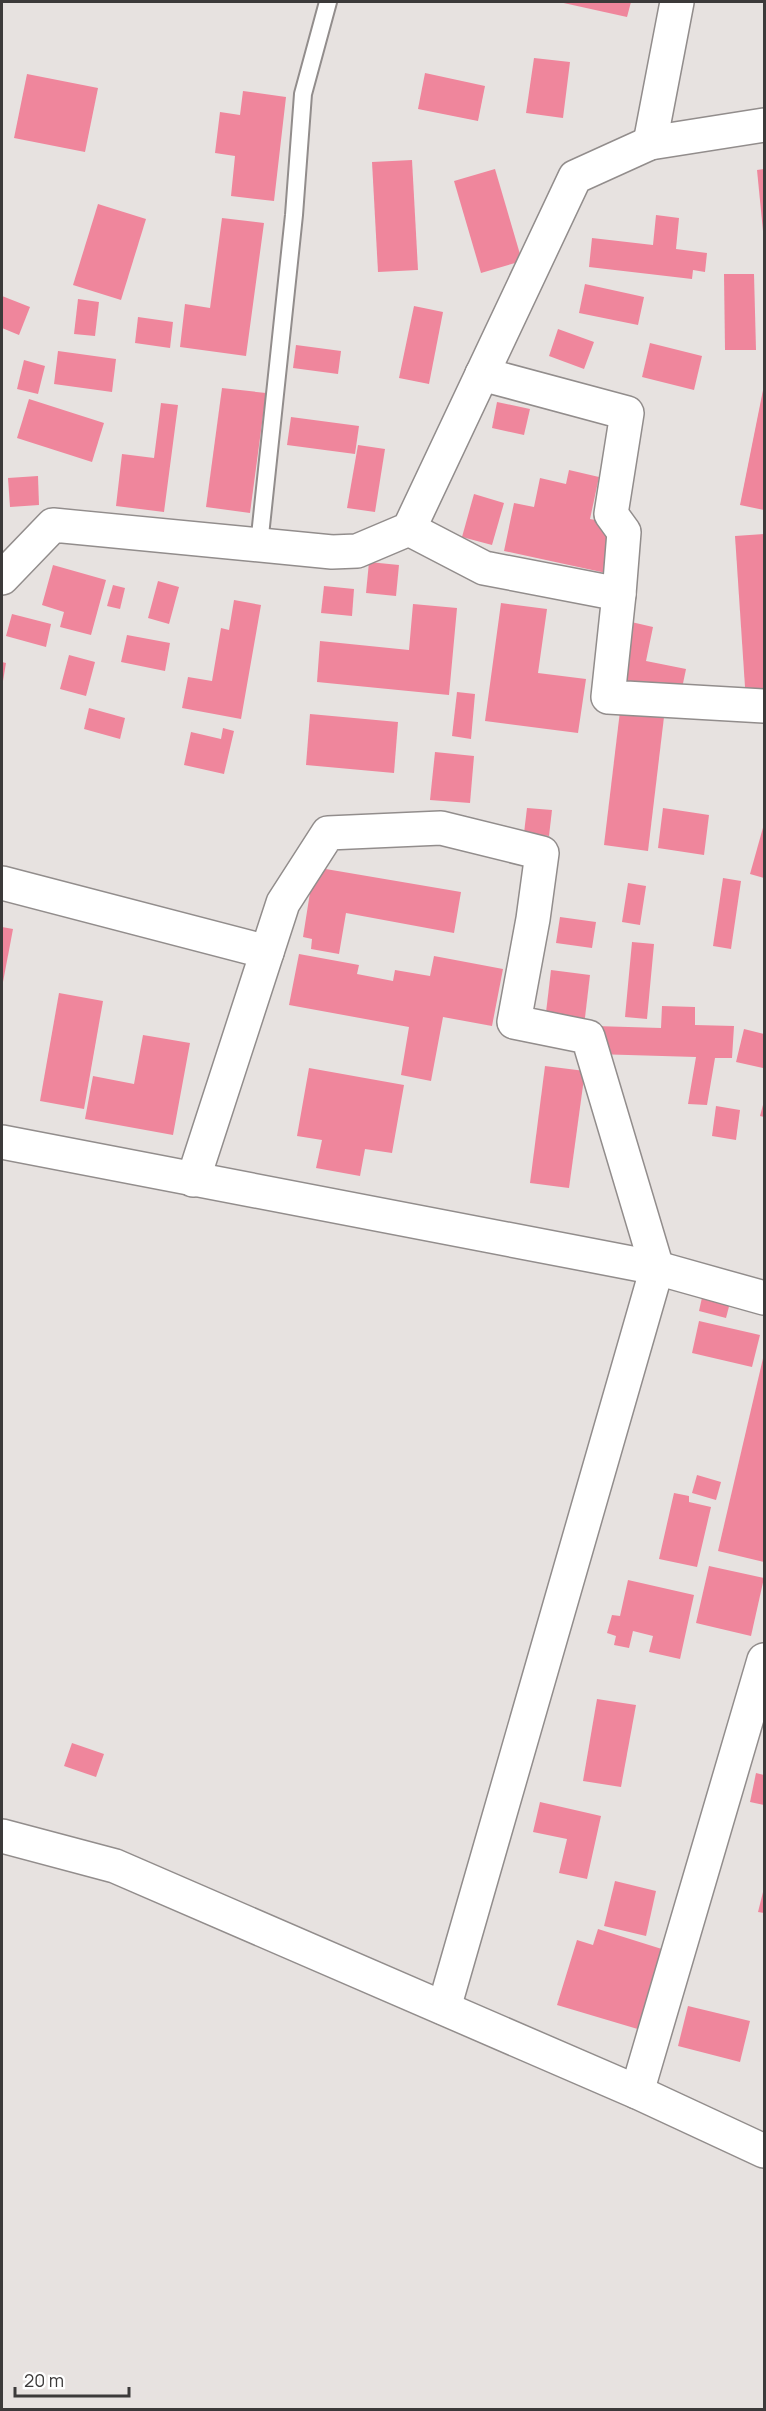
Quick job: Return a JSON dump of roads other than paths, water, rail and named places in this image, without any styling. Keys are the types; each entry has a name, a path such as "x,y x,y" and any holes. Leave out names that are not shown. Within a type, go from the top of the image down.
{"street":[{"path":"650,143 677,2"},
{"path":"2,576 53,525 332,552 357,551 410,529 575,177 650,143 765,124"},
{"path":"482,374 627,413 611,514 624,532 608,697 765,706"},
{"path":"410,529 484,568 619,594"},
{"path":"193,1180 283,903 328,833 441,828 542,854 533,919 514,1022 588,1037 657,1268 444,2008"},
{"path":"2,883 267,952"},
{"path":"2,1142 657,1268 765,1298"},
{"path":"637,2092 765,1660"},
{"path":"2,1836 115,1866 637,2092 765,2151"}],"lane":[{"path":"259,545 294,215 303,94 328,2"}]}
